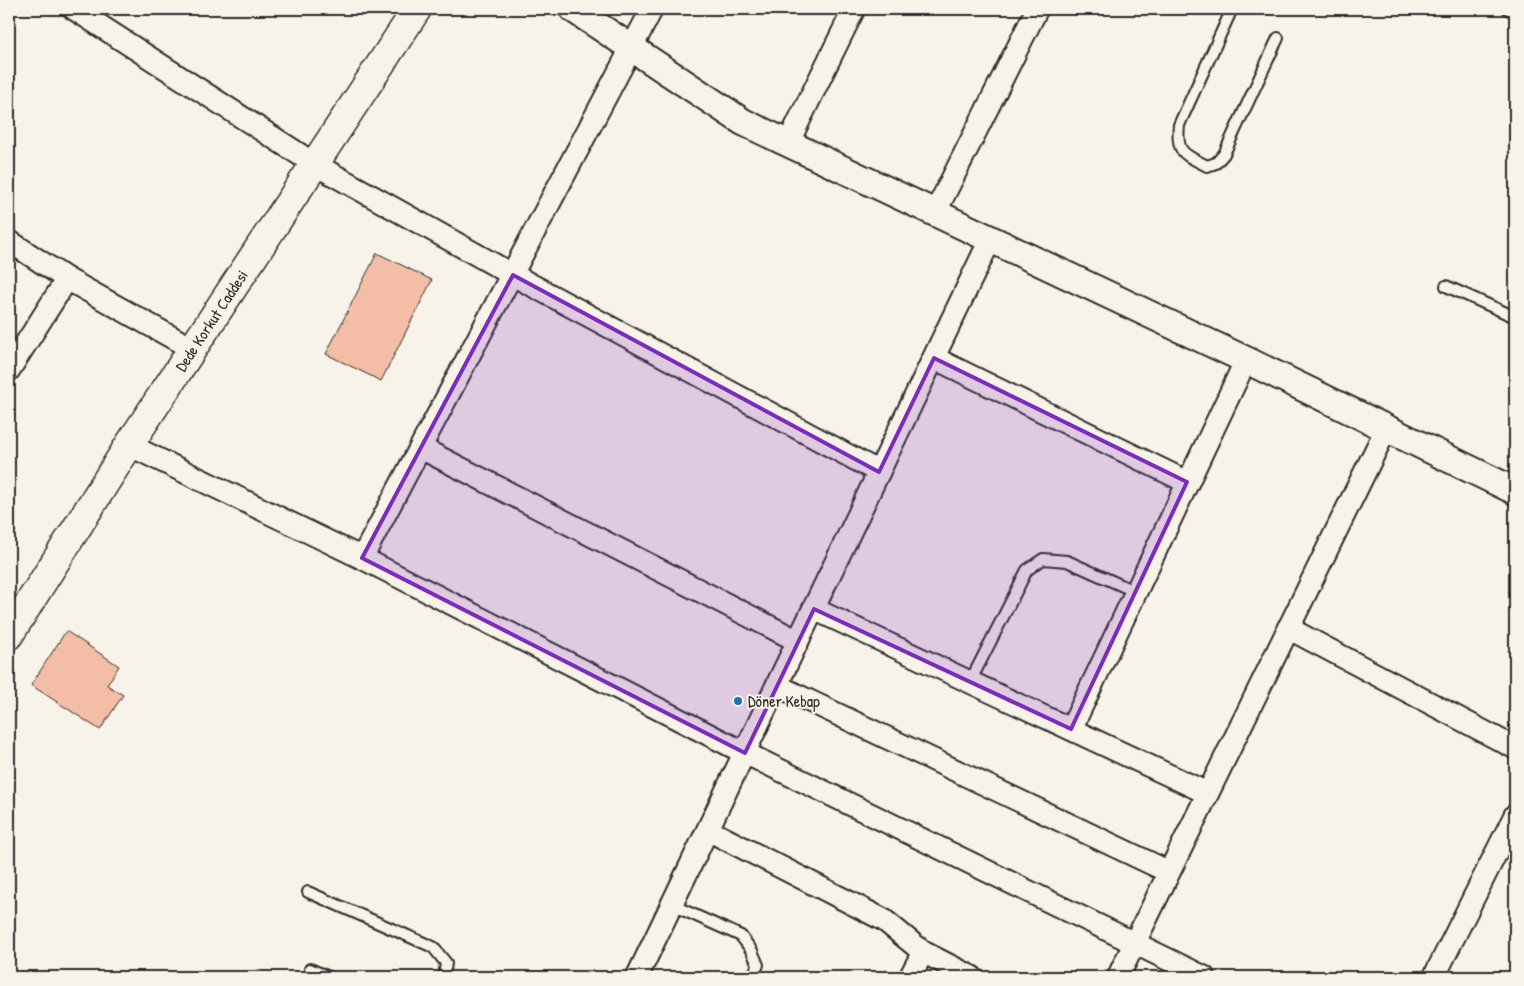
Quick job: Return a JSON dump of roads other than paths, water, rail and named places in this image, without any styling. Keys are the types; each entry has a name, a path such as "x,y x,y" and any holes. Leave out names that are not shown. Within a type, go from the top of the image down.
{"main road":[{"name":"Dede Korkut Caddesi","path":"9,635 130,445 417,9"}],"street":[{"path":"74,9 316,165 513,275 879,472"},
{"path":"574,9 743,122 1246,360 1515,491"},
{"path":"362,558 652,9"},
{"path":"788,143 854,9"},
{"path":"935,213 1037,9"},
{"path":"637,977 990,240"},
{"path":"9,242 67,278 193,349"},
{"path":"9,370 67,278"},
{"path":"934,358 1187,482"},
{"path":"1071,729 1134,591 1246,360"},
{"path":"1118,977 1386,429"},
{"path":"130,445 362,558 745,753 1204,977"},
{"path":"421,448 798,641"},
{"path":"814,609 1207,793"},
{"path":"1288,628 1515,748"},
{"path":"778,686 1169,872"},
{"path":"1434,977 1515,815"},
{"path":"708,830 884,920 923,952 972,977"},
{"path":"910,977 923,952"}],"lane":[{"path":"1232,9 1179,125 1177,141 1184,154 1208,166 1216,162 1224,154 1278,38"},
{"path":"1508,9 1515,12"},
{"path":"1446,286 1515,317"},
{"path":"970,682 1027,570 1043,559 1067,560 1134,591"},
{"path":"308,892 433,947 446,963 444,977"},
{"path":"672,905 741,936 752,951 758,965 752,977"},
{"path":"310,969 329,977"}],"place":[{"name":"Döner Kebap","path":"738,701"}]}
